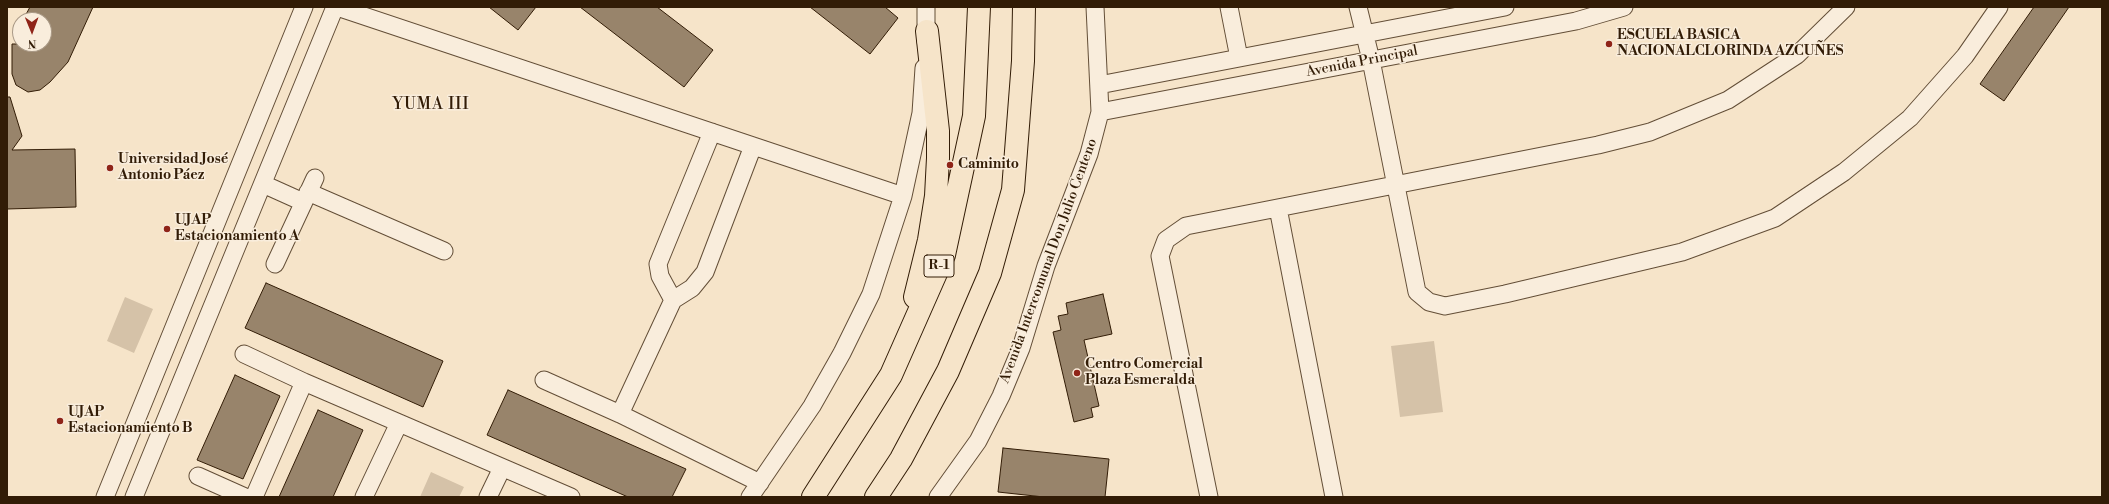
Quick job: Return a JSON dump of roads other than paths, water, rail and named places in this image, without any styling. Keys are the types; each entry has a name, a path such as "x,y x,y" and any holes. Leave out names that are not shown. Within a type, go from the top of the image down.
{"main road":[{"name":"R-1","path":"813,497 891,375 944,255 974,116 979,7"},
{"path":"876,497 901,459 948,370 990,273 1013,190 1023,61 1024,7"},
{"path":"897,362 929,240 936,196 938,132 927,31"}],"street":[{"path":"105,497 304,7"},
{"path":"134,497 336,7 903,196"},
{"path":"750,497 812,406 842,353 871,294 903,196 921,112 927,31 926,7"},
{"name":"Avenida Intercomunal Don Julio Centeno","path":"938,497 978,441 1001,396 1020,348 1046,266 1089,154 1100,112 1095,7"},
{"path":"1229,7 1239,58"},
{"path":"1358,7 1371,60 1417,292 1429,302 1445,306 1505,294 1682,252 1775,218 1844,172 1910,118 1965,56 1999,7"},
{"name":"Avenida Principal","path":"1099,85 1505,7"},
{"name":"Avenida Principal","path":"1100,112 1576,22 1624,7"},
{"path":"1209,497 1160,256 1166,240 1186,226 1396,186 1598,145 1650,132 1728,100 1741,92 1797,55 1846,7"},
{"path":"673,300 660,276 658,264 712,132"},
{"path":"620,414 673,300 692,288 705,272 753,146"},
{"path":"263,184 309,191 444,251"},
{"path":"275,264 309,191"},
{"path":"1278,208 1334,497"},
{"path":"190,287 216,297"},
{"path":"244,354 304,382 571,497"},
{"path":"544,380 620,414 760,482"},
{"path":"254,497 304,382"},
{"path":"364,497 399,423"},
{"path":"488,497 502,468"},
{"path":"198,476 245,497"}],"place":[{"name":"ESCUELA BASICA NACIONALCLORINDA AZCUÑES","path":"1609,44"},
{"name":"Caminito","path":"950,165"},
{"name":"Universidad José Antonio Páez","path":"110,168"},
{"name":"UJAP Estacionamiento A","path":"167,229"},
{"name":"Centro Comercial Plaza Esmeralda","path":"1077,373"},
{"name":"UJAP Estacionamiento B","path":"60,421"}],"district":[{"name":"YUMA III","path":"431,105"}]}
